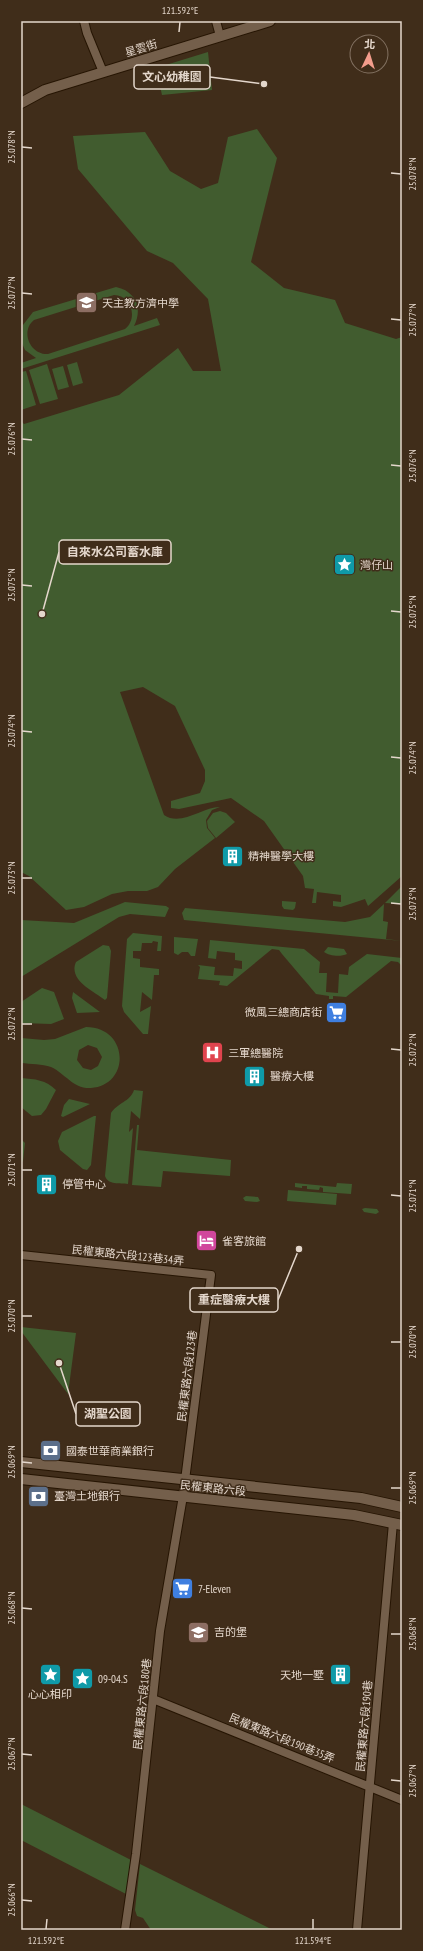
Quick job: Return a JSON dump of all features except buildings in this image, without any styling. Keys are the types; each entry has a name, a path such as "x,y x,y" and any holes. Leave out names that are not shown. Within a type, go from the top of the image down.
{"main road":[{"name":"星雲街","path":"21,103 45,90 270,21"},
{"name":"民權東路六段","path":"21,1462 361,1498 402,1507"},
{"name":"民權東路六段","path":"21,1479 354,1515 398,1524"}],"street":[{"path":"84,21 87,33 103,72"},
{"path":"216,21 220,36"},
{"name":"民權東路六段123巷34弄","path":"21,1255 211,1275"},
{"name":"民權東路六段123巷","path":"185,1480 211,1275"},
{"name":"民權東路六段180巷","path":"125,1930 136,1854 160,1632 185,1480"},
{"name":"民權東路六段190巷","path":"357,1930 370,1786 398,1524"},
{"name":"民權東路六段190巷35弄","path":"152,1699 402,1800"}],"green space":[{"path":"208,52 212,90 162,95 156,68"},
{"path":"257,129 277,158 251,262 284,288 335,300 345,323 396,339 402,337 402,876 368,906 365,899 341,907 333,906 333,901 341,902 341,895 317,892 316,903 312,903 314,889 305,888 303,876 264,821 231,798 179,809 171,808 171,801 200,793 205,781 205,770 175,706 143,687 120,692 164,815 177,819 184,818 206,810 220,807 212,810 206,820 207,828 215,838 175,869 158,887 147,891 128,891 112,894 84,907 66,910 29,876 21,872 21,421 24,424 119,395 178,348 193,371 221,371 208,299 173,263 147,251 78,169 73,136 145,132 170,171 201,189 218,183 228,137"},
{"path":"116,287 129,292 136,302 138,313 134,326 157,318 160,325 21,369 21,363 36,358 25,350 21,341 23,325 33,312","holes":["114,295 120,296 129,303 132,314 129,325 125,329 48,354 36,351 29,342 28,330 34,320"]},
{"path":"77,362 83,383 73,386 67,365"},
{"path":"47,364 58,399 40,404 29,370"},
{"path":"63,366 69,387 58,390 52,369"},
{"path":"26,371 36,405 21,410 21,372"},
{"path":"220,811 226,813 235,822 216,838 208,828 207,821 213,813"},
{"path":"402,886 402,904 385,903"},
{"path":"282,901 296,902 295,908 293,910 284,909 282,906"},
{"path":"125,902 166,906 169,908 165,917 130,914 119,917 21,977 21,920 74,923"},
{"path":"384,904 383,921 388,922 386,939 402,941 184,920 182,913 185,908 345,922 370,917"},
{"path":"133,933 162,936 161,951 157,951 158,942 153,941 152,943 142,943 141,951 133,951 133,958 140,959 140,967 159,969 159,975 154,975 152,1000 142,992 140,1012 151,1006 148,1034 143,1034 124,1012 122,1006 127,939"},
{"path":"174,937 198,939 195,956 191,956 188,952 182,952 178,955 174,953"},
{"path":"210,940 304,949 320,962 319,973 327,973 326,992 338,993 339,974 348,975 349,967 367,954 402,958 402,966 398,962 391,961 346,997 333,996 333,999 329,999 329,996 316,994 279,950 272,949 227,986 219,985 220,981 198,979 200,967 198,965 215,967 214,975 233,976 234,968 242,969 242,961 235,960 235,953 217,951 216,959 208,958"},
{"path":"103,945 109,946 111,951 107,998 105,1000 88,989 78,980 74,968 76,962"},
{"path":"328,947 344,949 347,954 338,956 324,952"},
{"path":"42,988 54,992 64,1019 51,1024 21,1023 21,1002"},
{"path":"73,992 100,1012 77,1013 72,998"},
{"path":"86,1027 100,1029 111,1036 117,1046 120,1056 118,1067 113,1077 104,1085 85,1088 74,1084 51,1067 21,1063 21,1038 44,1040 55,1039","holes":["88,1045 97,1048 102,1057 98,1066 91,1070 83,1068 77,1060 79,1050"]},
{"path":"21,1078 44,1082 56,1090 46,1109 41,1115 32,1116 21,1107"},
{"path":"134,1090 143,1091 140,1119 131,1111 129,1132 133,1128 128,1184 115,1183 109,1181 105,1176 111,1113 130,1097"},
{"path":"69,1099 90,1104 63,1117 61,1116 64,1105"},
{"path":"96,1116 91,1165 87,1170 83,1169 60,1150 58,1141 62,1132"},
{"path":"137,1125 139,1125 137,1150 231,1160 230,1176 163,1171 161,1187 132,1185"},
{"path":"21,1139 25,1143 23,1161 21,1163"},
{"path":"295,1183 336,1187 337,1183 352,1184 351,1194 323,1192 323,1188 320,1187 319,1190 307,1189 307,1186 302,1186 302,1188 295,1187"},
{"path":"288,1190 337,1194 336,1205 287,1201"},
{"path":"246,1196 258,1197 260,1201 245,1201 243,1198"},
{"path":"362,1209 377,1209 379,1212 376,1214 364,1212"},
{"path":"21,1327 76,1333 68,1394 21,1331"},
{"path":"21,1804 131,1860 126,1894 21,1840"},
{"path":"140,1864 273,1930 151,1930 143,1918 137,1916 135,1910"}],"place":[{"name":"文心幼稚園","path":"264,84"},
{"name":"天主教方濟中學","path":"86,303"},
{"name":"灣仔山","path":"344,565"},
{"name":"自來水公司蓄水庫","path":"42,614"},
{"name":"精神醫學大樓","path":"232,856"},
{"name":"微風三總商店街","path":"337,1012"},
{"name":"三軍總醫院","path":"212,1053"},
{"name":"醫療大樓","path":"255,1076"},
{"name":"停管中心","path":"47,1184"},
{"name":"雀客旅館","path":"207,1241"},
{"name":"重症醫療大樓","path":"299,1249"},
{"name":"湖聖公園","path":"59,1363"},
{"name":"國泰世華商業銀行","path":"50,1451"},
{"name":"臺灣土地銀行","path":"38,1496"},
{"name":"7-Eleven","path":"182,1589"},
{"name":"吉的堡","path":"198,1632"},
{"name":"心心相印","path":"50,1674"},
{"name":"天地一墅","path":"340,1675"},
{"name":"09-04.S","path":"83,1679"}]}
